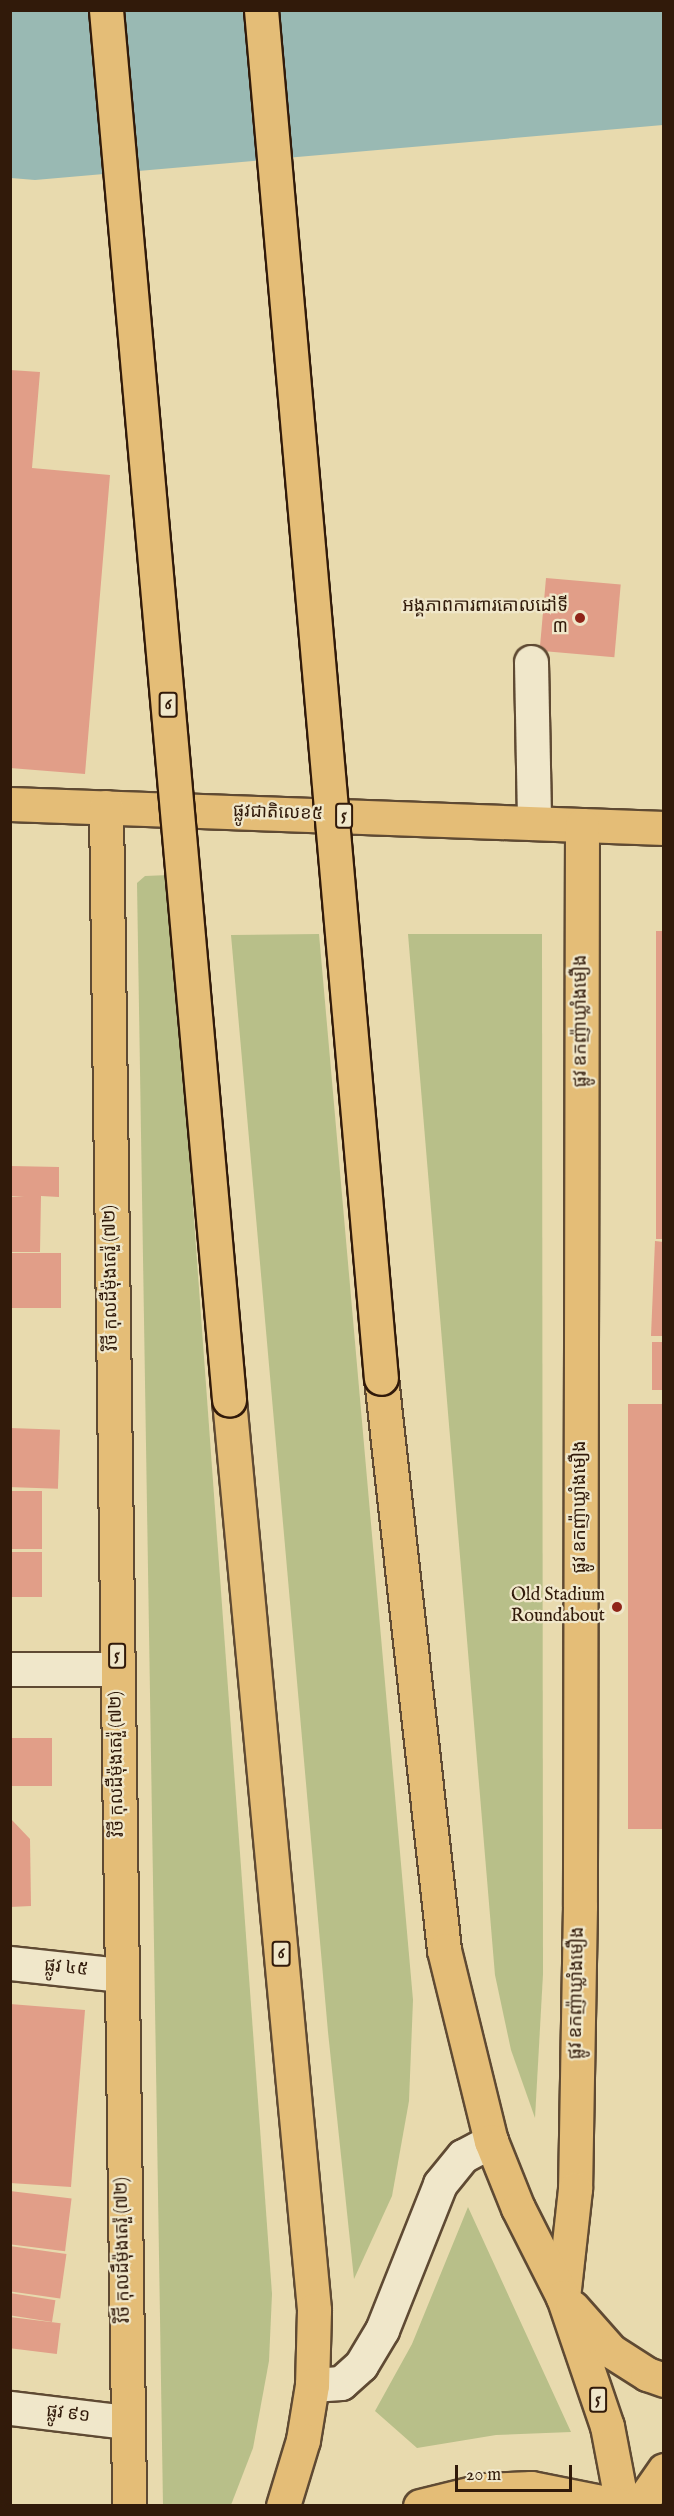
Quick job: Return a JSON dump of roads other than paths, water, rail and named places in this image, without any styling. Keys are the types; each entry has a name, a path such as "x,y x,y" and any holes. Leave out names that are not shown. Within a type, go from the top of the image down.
{"main road":[{"name":"6","path":"106,10 314,2310 312,2385 303,2440 283,2505"},
{"path":"261,10 381,1378 444,1950 491,2141 518,2208 563,2297 611,2351 646,2374 663,2379"},
{"name":"ផ្លូវជាតិលេខ៥","path":"10,804 663,828"},
{"name":"វិថី កុលដឺម៉ុងតេរ៉ួ (៧២)","path":"106,807 125,2422 129,2505"},
{"name":"ផ្លូវ ឧកញ៉ាឃ្លាំងមឿង","path":"563,2297 575,2189 579,1930 582,825"},
{"name":"5","path":"563,2297 607,2426 622,2505"},
{"path":"639,2505 663,2470"},
{"path":"420,2505 486,2498 531,2488 622,2505"}],"street":[{"path":"531,662 534,823"},
{"path":"10,1669 117,1669"},
{"name":"ផ្លូវ ៤៥","path":"10,1963 121,1975"},
{"path":"312,2385 341,2383 362,2365 382,2330 440,2184 463,2156 491,2141"},
{"name":"ផ្លូវ ៩១","path":"10,2408 125,2422"}],"water":[{"path":"10,11 663,11 663,125 35,180 11,178"}],"place":[{"name":"អង្គភាពការពារគោលដៅទី ៣","path":"580,618"},
{"name":"Old Stadium Roundabout","path":"617,1607"}]}
